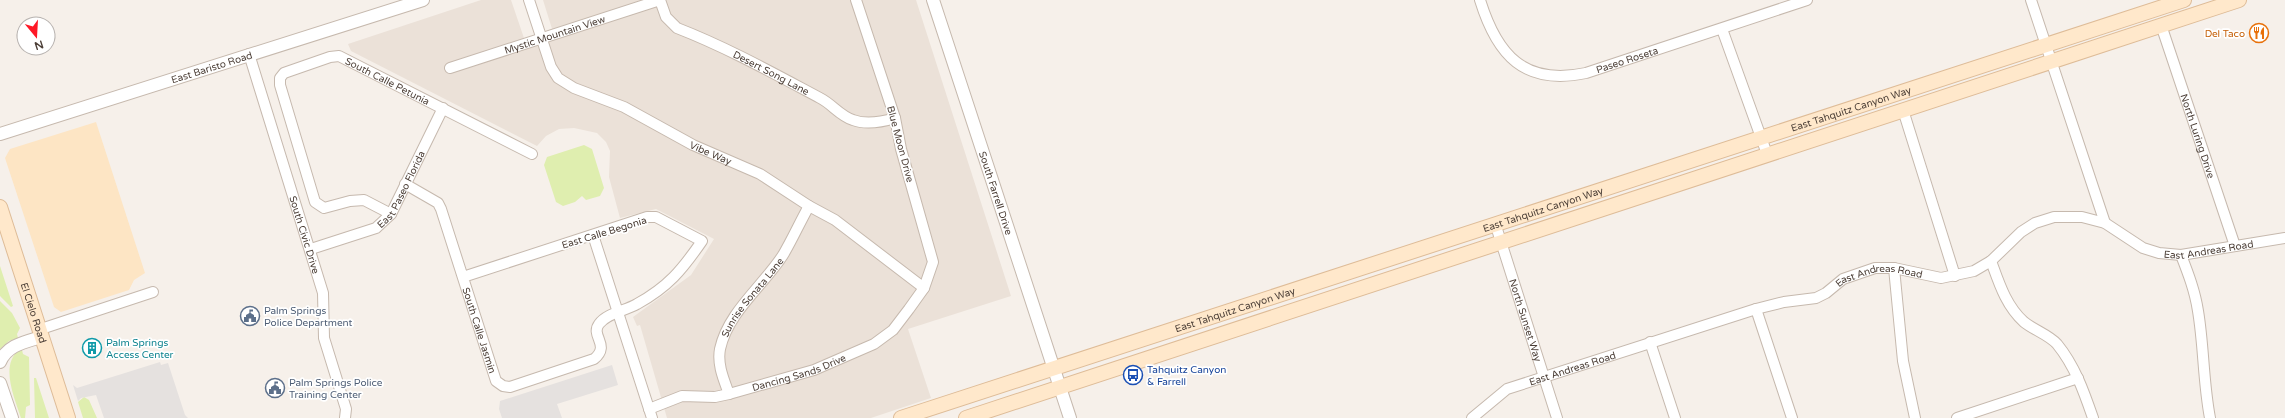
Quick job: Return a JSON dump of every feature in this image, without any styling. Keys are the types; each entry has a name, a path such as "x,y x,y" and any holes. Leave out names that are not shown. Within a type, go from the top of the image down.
{"main road":[{"name":"East Tahquitz Canyon Way","path":"902,418 1495,223 2184,0"},
{"name":"East Tahquitz Canyon Way","path":"966,418 1501,241 2239,0"},
{"name":"El Cielo Road","path":"0,207 68,418"}],"street":[{"name":"East Baristo Road","path":"0,134 248,54 315,35 423,0"},
{"name":"Vibe Way","path":"529,0 553,73 567,84 624,107 693,145 760,174 809,206 835,220 924,288"},
{"name":"Mystic Mountain View","path":"450,68 660,0"},
{"name":"Desert Song Lane","path":"660,0 666,17 676,28 773,72 826,101 838,112 853,121 879,122 895,118"},
{"name":"Blue Moon Drive","path":"856,0 895,118 901,149 933,262 924,288"},
{"name":"South Farrell Drive","path":"934,0 1070,418"},
{"name":"Paseo Roseta","path":"1480,0 1491,31 1500,47 1509,56 1535,72 1552,76 1570,76 1586,73 1807,0"},
{"path":"2031,0 2105,223"},
{"name":"North Luring Drive","path":"2161,25 2235,246"},
{"path":"1722,29 1767,154"},
{"name":"South Civic Drive","path":"248,54 311,249 323,293 324,338 346,408 345,418"},
{"name":"South Calle Petunia","path":"390,214 364,200 350,201 324,208 315,202 280,86 280,78 284,73 330,57 339,56 532,154"},
{"name":"East Paseo Florida","path":"311,249 376,228 390,214 443,108"},
{"path":"1903,110 1955,276"},
{"name":"South Calle Jasmin","path":"405,184 438,204 463,276 496,381 503,386 510,386 594,359 600,354 602,347 597,332 598,325 604,319 618,313"},
{"name":"Sunrise Sonata Lane","path":"729,394 720,370 720,351 724,337 738,312 782,255 809,206"},
{"name":"East Calle Begonia","path":"463,276 593,235 656,217 702,241 680,272 659,290 637,304 618,313"},
{"name":"East Andreas Road","path":"1472,418 1507,390 1650,342 1756,309 1784,302 1816,298 1826,293 1844,278 1858,272 1875,268 1894,268 1941,278 1974,271 1991,261 2021,232 2035,223 2054,217 2082,217 2105,223 2143,248 2159,253 2181,255 2285,238"},
{"name":"North Sunset Way","path":"1495,223 1557,418"},
{"path":"593,235 650,414"},
{"path":"2181,255 2193,288 2198,311 2204,386 2210,418"},
{"path":"1991,261 2012,310 2025,322 2056,343 2069,359 2093,418"},
{"path":"1894,268 1903,361 1915,418"},
{"name":"Dancing Sands Drive","path":"650,414 682,396 715,397 729,394 814,370 874,344 893,330 924,288"},
{"path":"0,362 2,356 13,346 40,333 153,292"},
{"path":"1756,309 1792,418"},
{"path":"1650,342 1675,418"},
{"path":"0,372 2,388 12,418"},
{"path":"1957,418 2078,378"}],"shaded area":[{"path":"481,0 511,0 525,41 553,32 543,0 916,0 1011,296 908,329 931,398 871,418 667,418 640,325 637,326 633,317 691,275 714,239 656,209 620,218 609,177 610,151 606,142 597,133 574,128 559,129 546,136 537,146 351,51 348,44"},
{"path":"160,362 161,365 168,363 185,415 188,418 104,418 96,395 81,398 78,401 73,385 77,388"},
{"path":"612,365 618,385 557,404 562,418 502,418 499,409 500,401"}],"green space":[{"path":"584,145 592,149 604,188 600,196 586,200 582,196 575,202 563,206 556,202 544,165 547,157"},
{"path":"0,266 13,306 11,307 0,296"},
{"path":"0,301 12,313 20,328 17,334 18,338 9,341 0,349"},
{"path":"19,350 22,350 23,354 29,357 30,405 26,407 25,418 21,418 18,410 12,391 9,373 13,356"},
{"path":"34,378 36,378 49,418 35,418"},
{"path":"84,397 89,400 97,418 83,418 78,402"}],"sand":[{"path":"96,122 145,273 134,280 129,290 61,312 54,307 5,158 10,149"}],"place":[{"name":"Del Taco","path":"2259,33"},
{"name":"Palm Springs Police Department","path":"250,316"},
{"name":"Palm Springs Access Center","path":"92,348"},
{"name":"Tahquitz Canyon & Farrell","path":"1133,375"},
{"name":"Palm Springs Police Training Center","path":"275,388"}]}
